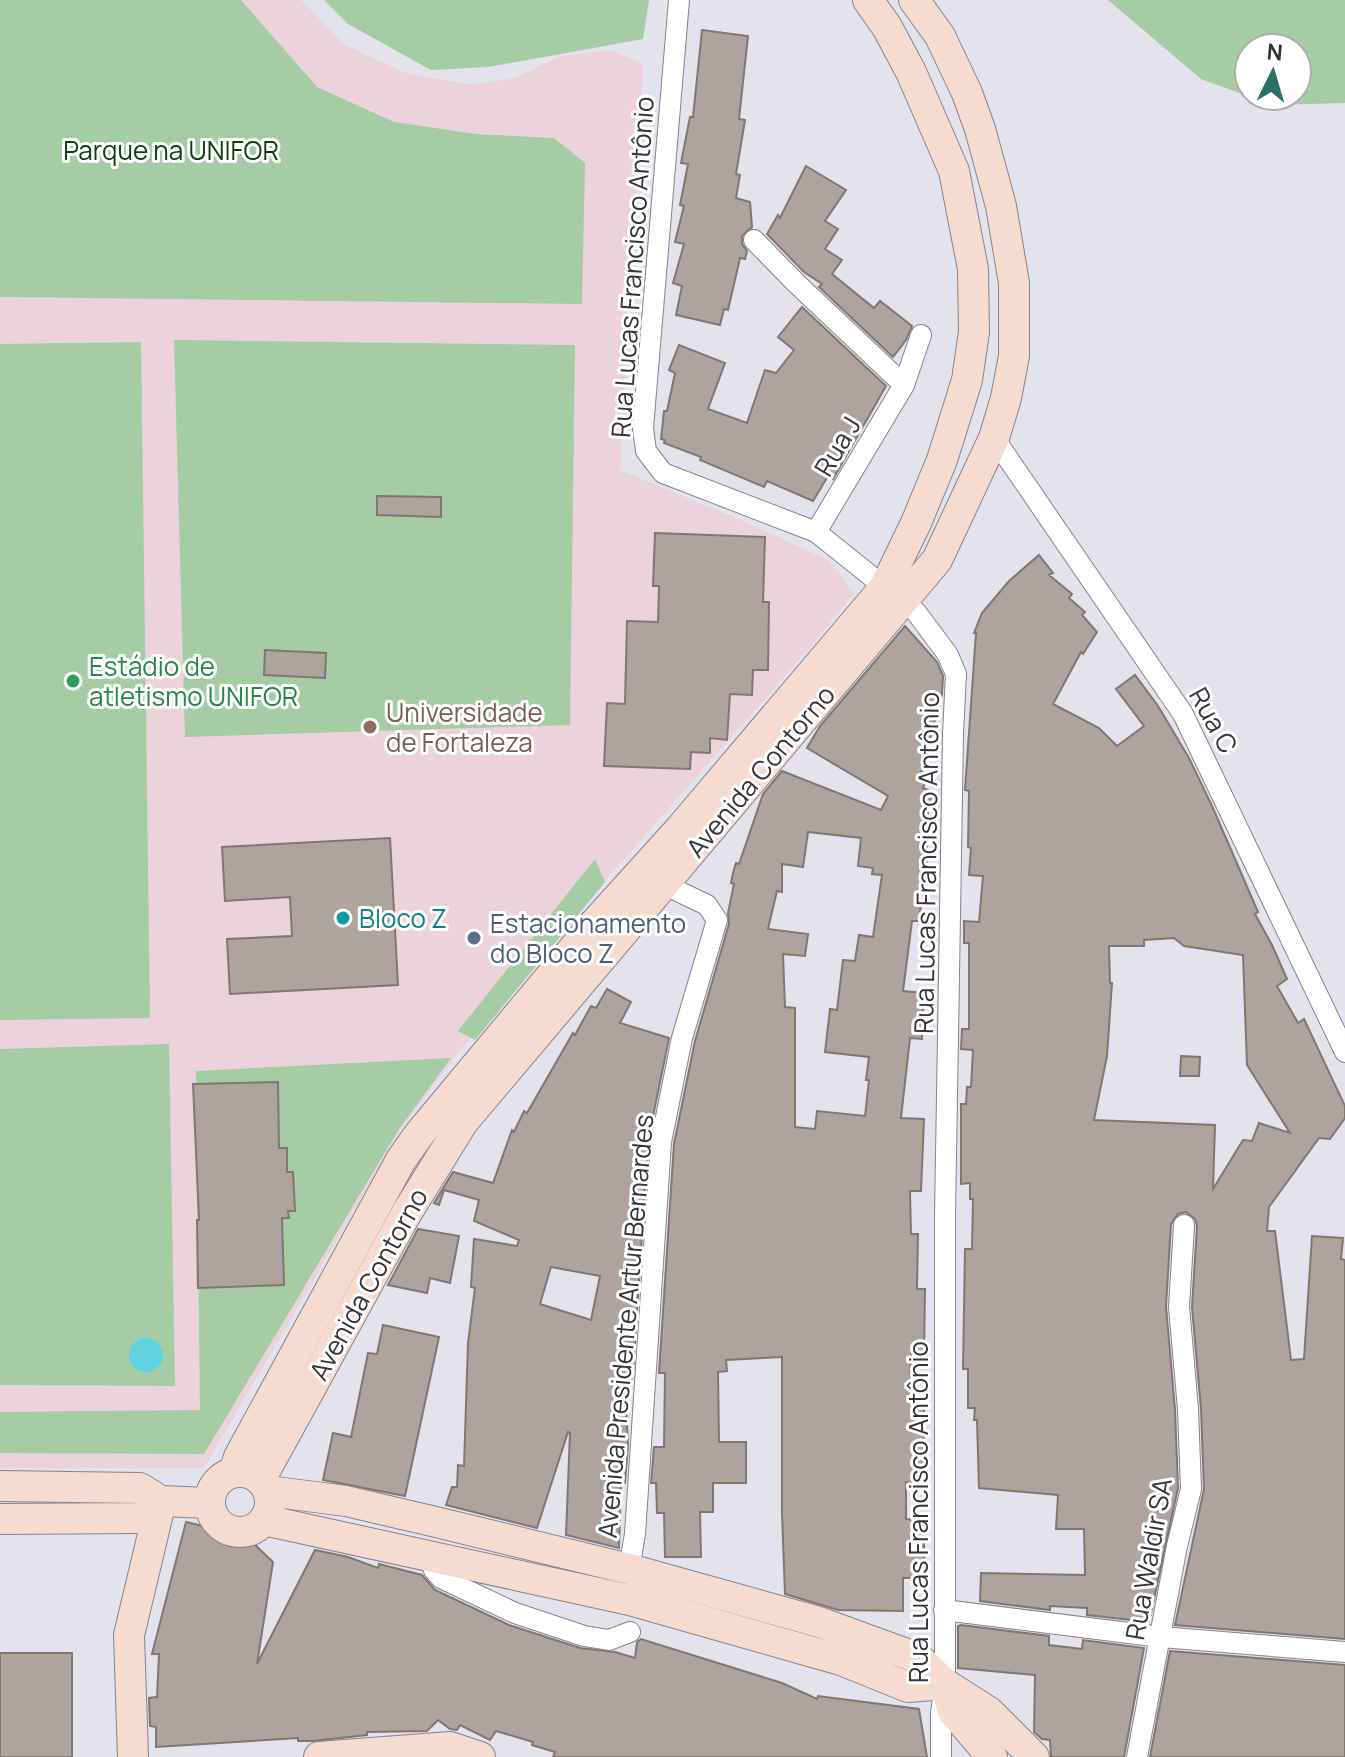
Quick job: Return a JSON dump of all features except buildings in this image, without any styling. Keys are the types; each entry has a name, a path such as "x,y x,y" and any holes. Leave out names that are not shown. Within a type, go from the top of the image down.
{"street":[{"name":"Rua Lucas Francisco Antônio","path":"679,0 643,441 655,466 663,473 816,532 916,612 948,655 956,674 946,1134 945,1684 941,1713 941,1757"},
{"name":"Avenida Contorno","path":"257,1491 446,1146 522,1049 663,884 894,595 916,523 958,414 967,380 974,332 973,269 954,171 911,72 887,27 868,0"},
{"name":"Avenida Contorno","path":"257,1491 239,1457 401,1160 595,923 894,595 937,560 994,438 1014,356 1014,283 1001,206 967,93 940,36 914,0"},
{"path":"754,240 904,385"},
{"name":"Rua J","path":"816,532 904,385 921,335"},
{"name":"Rua C","path":"994,438 1183,714 1345,1052"},
{"name":"Avenida Presidente Artur Bernardes","path":"629,1569 635,1534 661,1142 682,1038 717,920 707,905 663,884"},
{"name":"Rua Waldir SA","path":"1137,1757 1177,1546 1191,1489 1179,1307 1184,1225"},
{"path":"257,1491 258,1527 245,1532 231,1532 219,1525 211,1514 209,1503 213,1488 222,1477 257,1491 841,1660 908,1687 945,1684"},
{"path":"0,1486 140,1488 161,1501 209,1503"},
{"path":"257,1491 346,1501 629,1569 819,1622 918,1658 945,1684 989,1712 1034,1757"},
{"path":"0,1519 141,1518 161,1501"},
{"path":"133,1757 129,1635 161,1501"},
{"path":"430,1558 441,1578 515,1613 596,1638 609,1640 630,1632"},
{"path":"944,1610 1161,1637 1345,1652"},
{"path":"945,1684 953,1711 992,1757"},
{"path":"319,1757 450,1747 480,1757"}],"shaded area":[{"name":"Universidade de Fortaleza","path":"0,0 301,0 345,45 405,73 473,85 515,78 561,56 610,50 643,64 620,470 828,560 854,593 809,649 615,869 516,976 404,1125 204,1468 0,1468"}],"green space":[{"name":"Parque na UNIFOR","path":"0,0 241,0 317,87 394,122 476,134 554,138 585,163 582,304 0,297"},
{"path":"324,0 649,0 643,39 488,67 431,70 348,24"},
{"path":"1108,0 1345,0 1345,103 1313,104 1313,32 1233,32 1233,91 1201,79"},
{"path":"174,340 575,345 570,725 185,737"},
{"name":"Estádio de atletismo UNIFOR","path":"141,342 150,1018 0,1020 0,344"},
{"path":"595,859 605,882 475,1040 458,1031"},
{"path":"169,1044 175,1386 0,1385 0,1049"},
{"path":"451,1058 399,1129 204,1454 0,1453 0,1412 200,1410 196,1071"}],"water":[{"path":"146,1338 158,1343 163,1355 158,1367 146,1372 134,1367 129,1355 134,1343"}],"place":[{"name":"Estádio de atletismo UNIFOR","path":"73,681"},
{"name":"Universidade de Fortaleza","path":"370,727"},
{"name":"Bloco Z","path":"343,918"},
{"name":"Estacionamento do Bloco Z","path":"474,938"}]}
